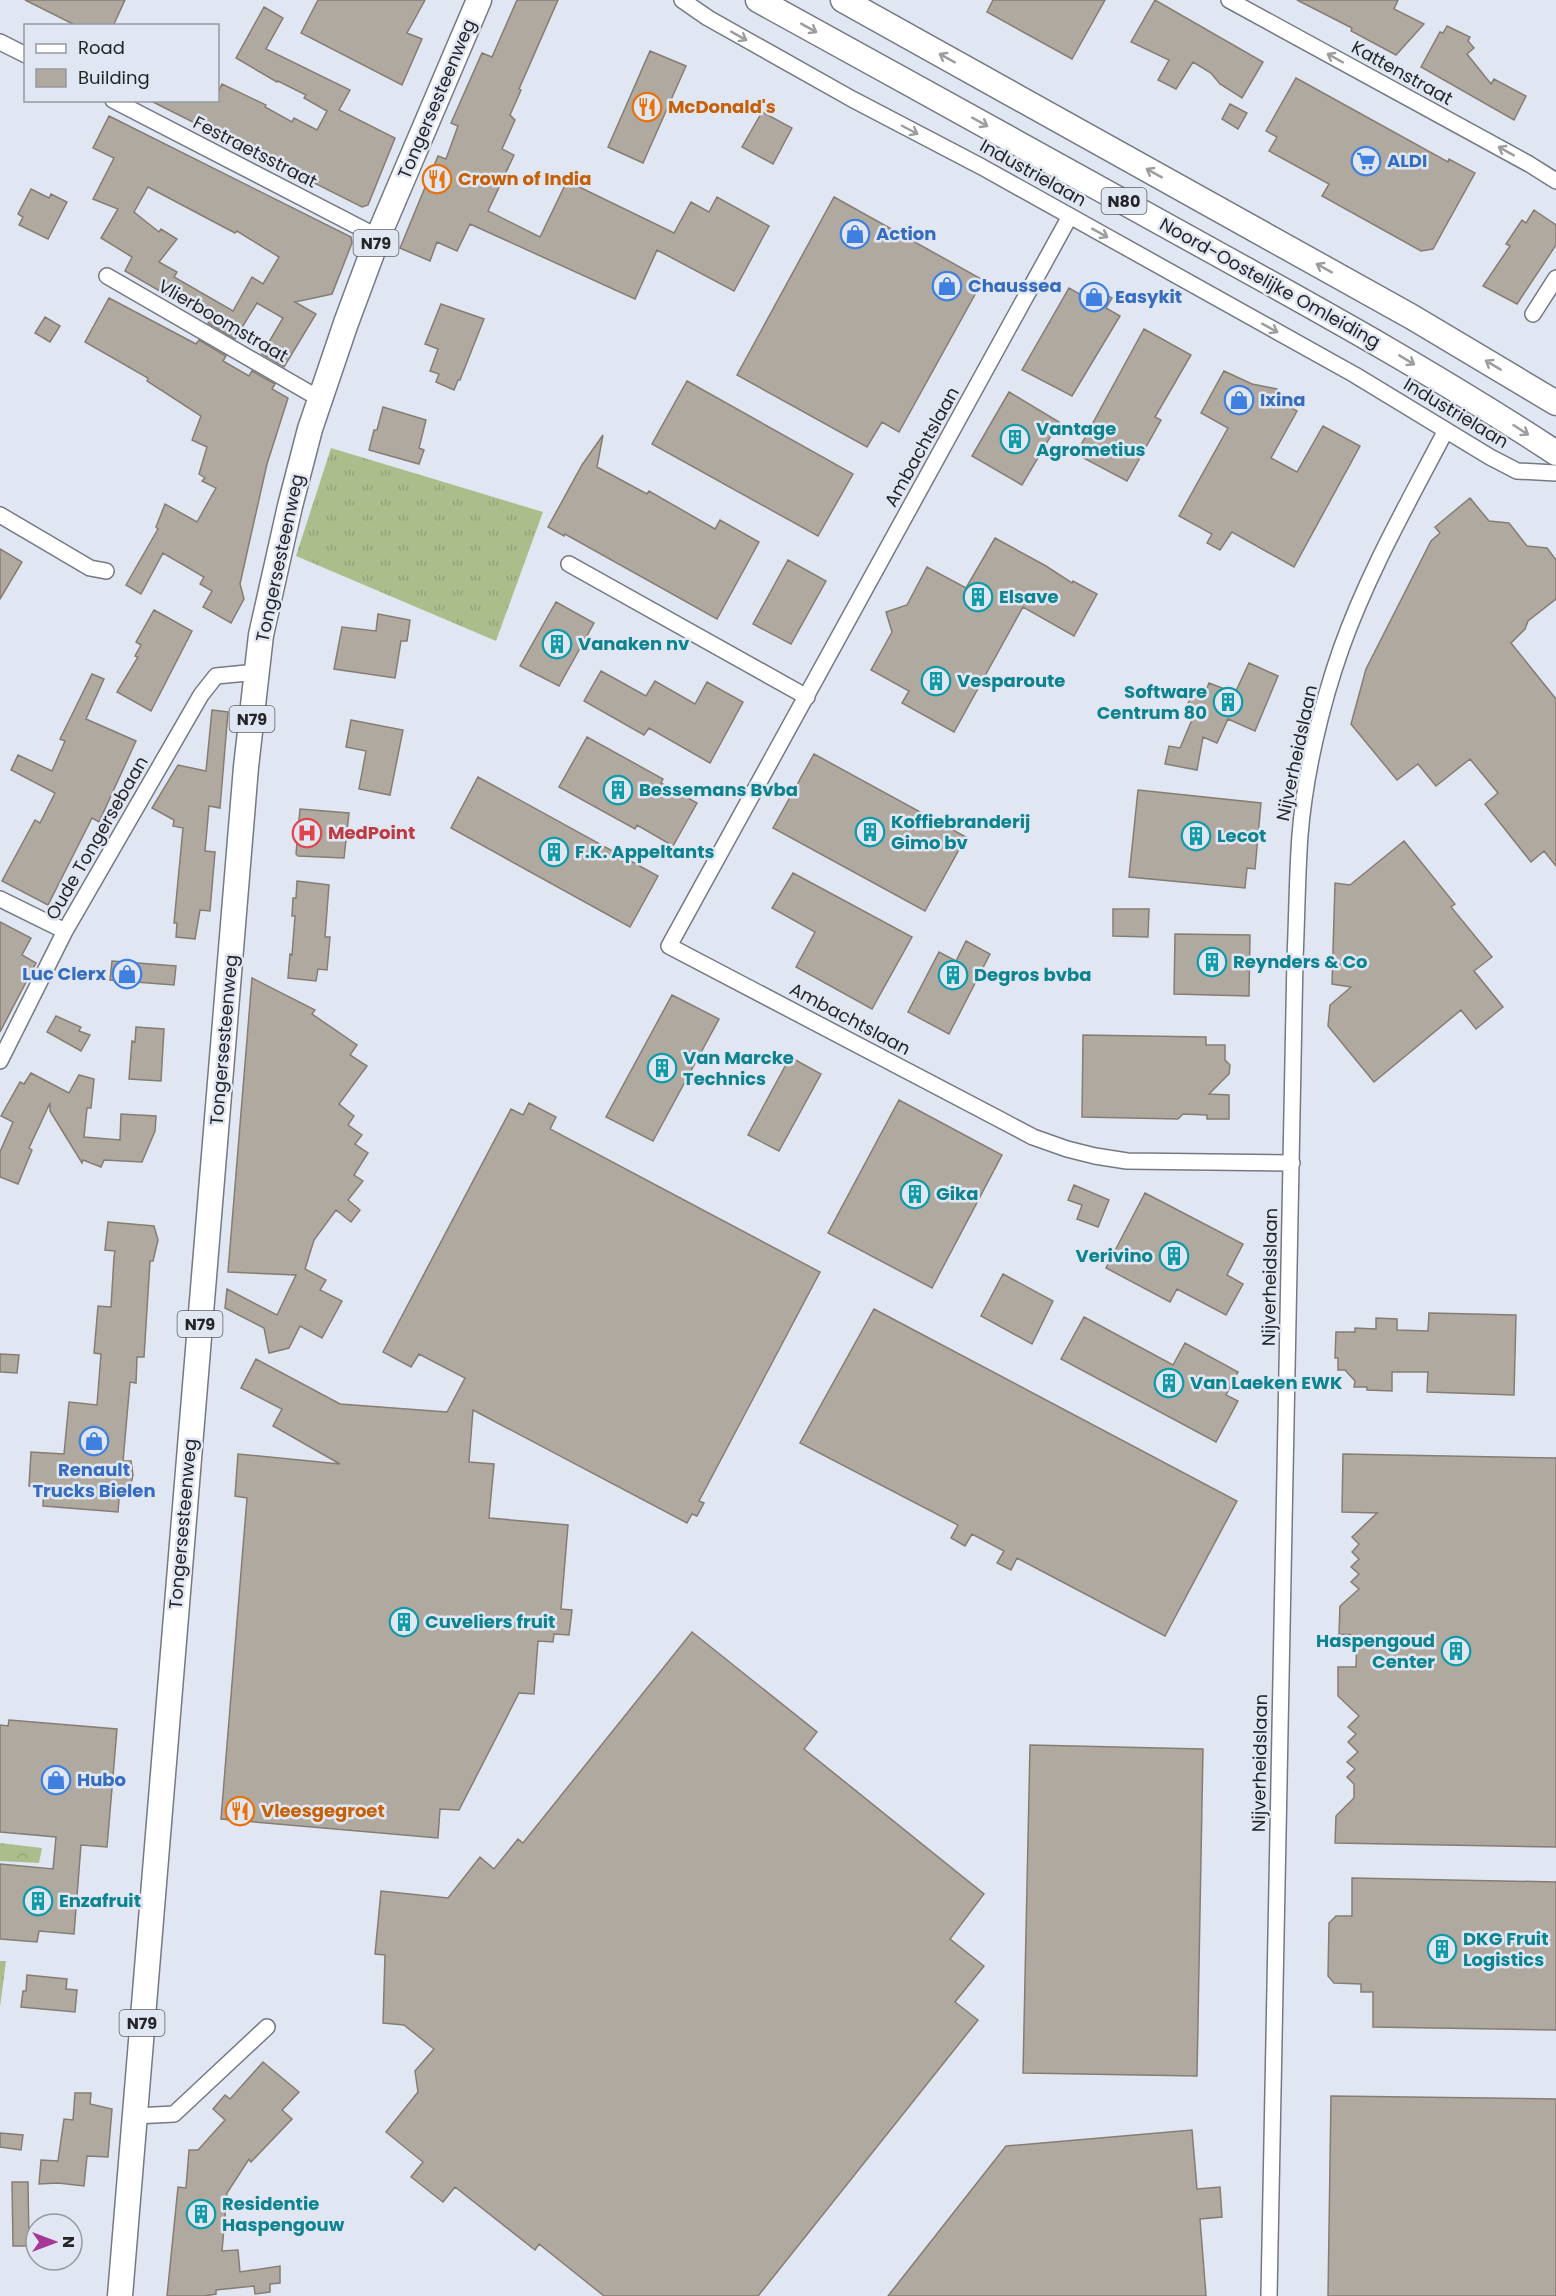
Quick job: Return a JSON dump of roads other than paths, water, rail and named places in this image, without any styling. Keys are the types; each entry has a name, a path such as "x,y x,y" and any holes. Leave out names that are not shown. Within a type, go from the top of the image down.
{"main road":[{"name":"Tongersesteenweg","path":"120,2296 245,779 261,635 300,466 320,399 378,237 479,0"},
{"name":"Noord-Oostelijke Omleiding","path":"758,0 1391,351 1487,408 1556,453"},
{"name":"N80","path":"843,0 1412,317 1556,403"}],"street":[{"name":"Industrielaan","path":"682,0 708,18 852,99 1070,216 1355,375 1445,432 1517,471 1556,473"},
{"name":"Kattenstraat","path":"1229,0 1556,181"},
{"path":"0,42 24,54"},
{"name":"Festraetsstraat","path":"117,102 378,237"},
{"name":"Ambachtslaan","path":"1070,216 669,946 1033,1137 1067,1149 1127,1161 1292,1163"},
{"name":"Vlierboomstraat","path":"107,276 320,399"},
{"path":"1533,314 1556,278"},
{"name":"Nijverheidslaan","path":"1269,2296 1295,958 1300,834 1319,726 1340,651 1374,569 1445,432"},
{"path":"0,514 90,568 105,571"},
{"path":"569,564 807,697"},
{"name":"Oude Tongersebaan","path":"0,1061 66,931 201,695 216,676 257,672"},
{"path":"0,899 66,931"},
{"path":"135,2116 174,2114 267,2027"}],"place":[{"name":"McDonald's","path":"647,107"},
{"name":"ALDI","path":"1366,161"},
{"name":"Crown of India","path":"437,179"},
{"name":"Action","path":"855,234"},
{"name":"Chaussea","path":"947,286"},
{"name":"Easykit","path":"1094,297"},
{"name":"Ixina","path":"1239,400"},
{"name":"Vantage Agrometius","path":"1015,439"},
{"name":"Elsave","path":"978,597"},
{"name":"Vanaken nv","path":"557,644"},
{"name":"Vesparoute","path":"936,681"},
{"name":"Software Centrum 80","path":"1228,702"},
{"name":"Bessemans Bvba","path":"618,790"},
{"name":"Koffiebranderij Gimo bv","path":"870,832"},
{"name":"MedPoint","path":"307,833"},
{"name":"Lecot","path":"1196,836"},
{"name":"F.K. Appeltants","path":"554,852"},
{"name":"Reynders & Co","path":"1212,962"},
{"name":"Luc Clerx","path":"127,974"},
{"name":"Degros bvba","path":"953,975"},
{"name":"Van Marcke Technics","path":"662,1068"},
{"name":"Gika","path":"915,1194"},
{"name":"Verivino","path":"1174,1256"},
{"name":"Van Laeken EWK","path":"1169,1383"},
{"name":"Renault Trucks Bielen","path":"94,1441"},
{"name":"Cuveliers fruit","path":"404,1622"},
{"name":"Haspengoud Center","path":"1456,1651"},
{"name":"Hubo","path":"56,1780"},
{"name":"Vleesgegroet","path":"240,1811"},
{"name":"Enzafruit","path":"38,1901"},
{"name":"DKG Fruit Logistics","path":"1442,1949"},
{"name":"Residentie Haspengouw","path":"201,2214"}]}
